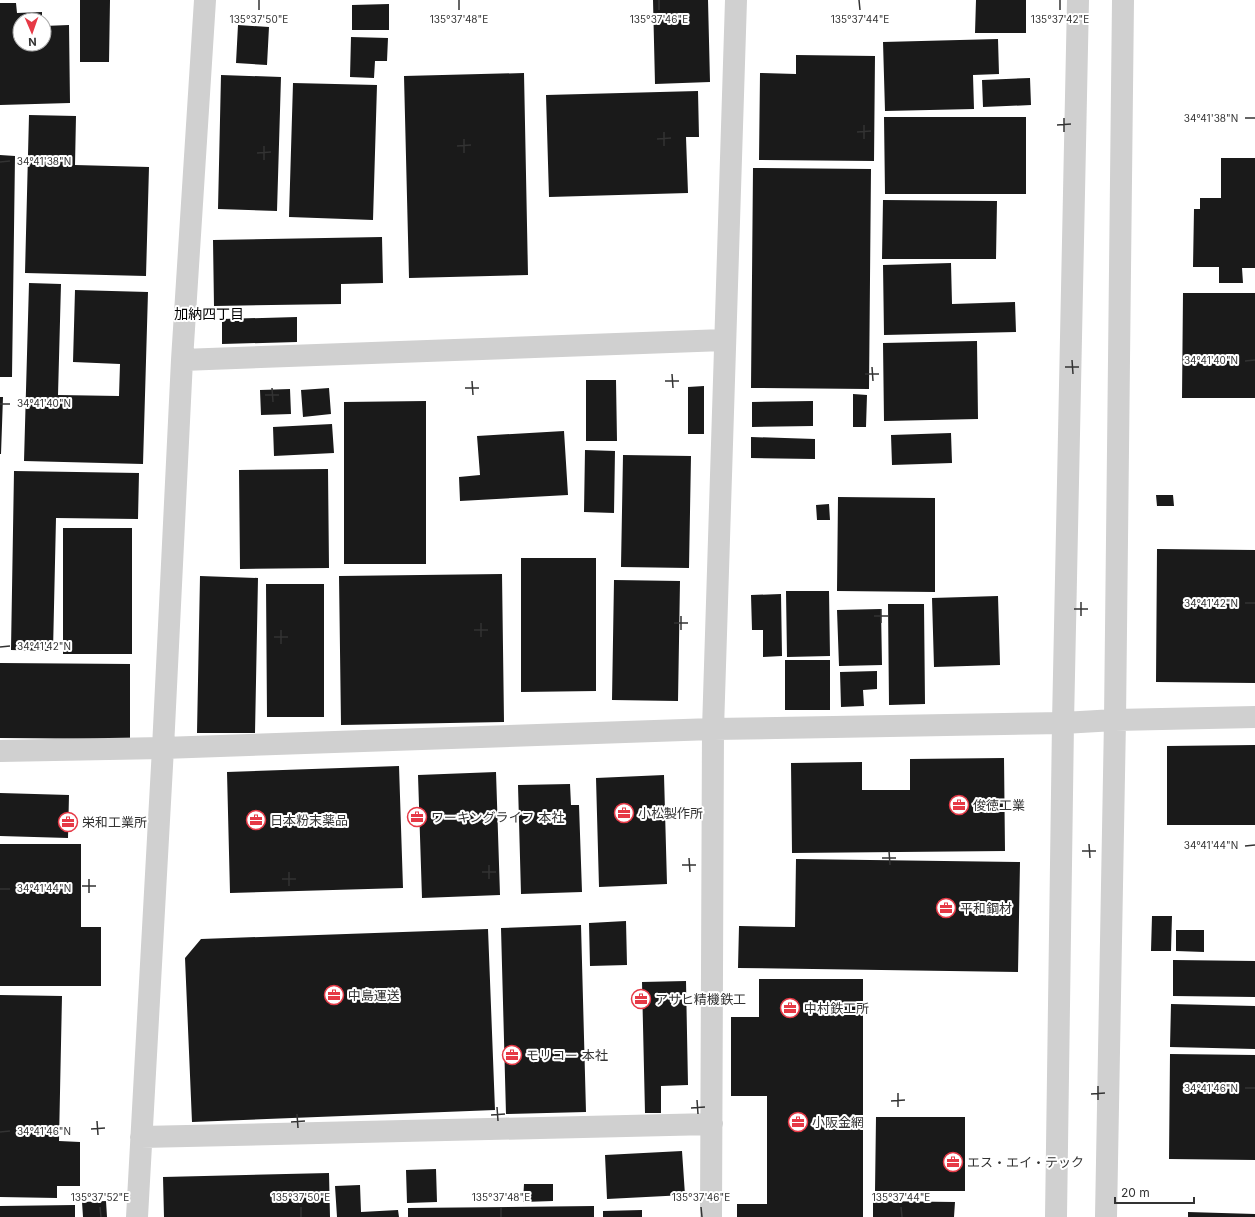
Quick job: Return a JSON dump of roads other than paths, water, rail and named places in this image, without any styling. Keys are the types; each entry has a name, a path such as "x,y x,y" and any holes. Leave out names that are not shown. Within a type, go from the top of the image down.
{"street":[{"path":"137,1217 163,748 182,360 205,0"},
{"path":"711,1217 713,729 724,340 736,0"},
{"path":"1056,1217 1063,723 1078,0"},
{"path":"1106,1217 1115,720 1123,0"},
{"path":"182,360 724,340"},
{"path":"0,751 163,748 713,729 1063,723 1115,720 1255,717"},
{"path":"141,1137 712,1124"}],"place":[{"name":"俊徳工業","path":"959,805"},
{"name":"小松製作所","path":"624,813"},
{"name":"ワーキングライフ 本社","path":"417,817"},
{"name":"日本粉末薬品","path":"256,820"},
{"name":"栄和工業所","path":"68,822"},
{"name":"平和鋼材","path":"946,908"},
{"name":"中島運送","path":"334,995"},
{"name":"アサヒ精機鉄工","path":"641,999"},
{"name":"中村鉄工所","path":"790,1008"},
{"name":"モリコー 本社","path":"512,1055"},
{"name":"小阪金網","path":"798,1122"},
{"name":"エス・エイ・テック","path":"953,1162"}],"district":[{"name":"加納四丁目","path":"209,314"}]}
